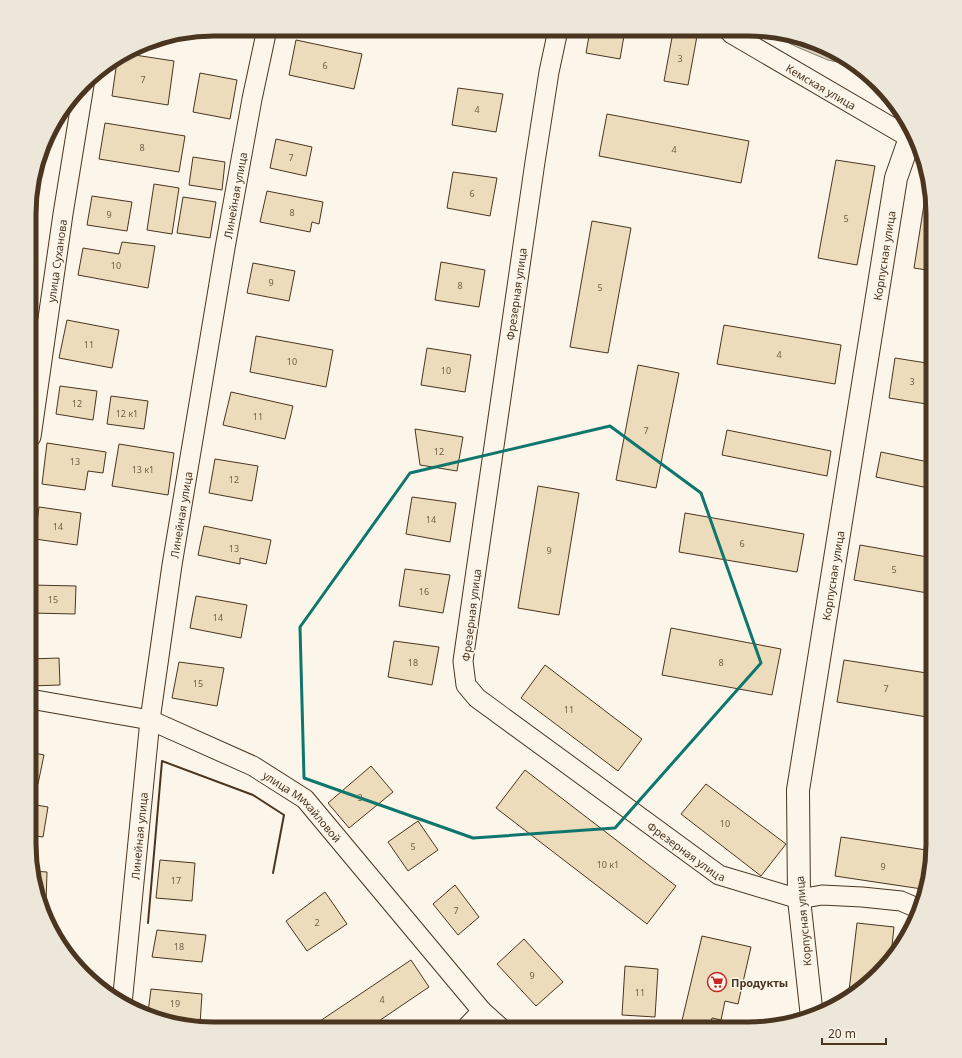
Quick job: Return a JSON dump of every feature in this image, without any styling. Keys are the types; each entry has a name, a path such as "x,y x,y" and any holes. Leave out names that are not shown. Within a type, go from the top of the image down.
{"street":[{"name":"Линейная улица","path":"123,997 150,720 172,565 225,248 252,99 266,36"},
{"name":"Фрезерная улица","path":"557,36 549,72 535,162 463,661 466,685 477,698 719,875 799,900 822,895 862,897 900,901 914,907"},
{"name":"Кемская улица","path":"735,36 909,136"},
{"name":"улица Суханова","path":"36,402 63,214 83,94"},
{"name":"Корпусная улица","path":"811,1010 799,900 798,790 896,178 911,143"},
{"name":"улица Михайловой","path":"36,700 150,720 253,766 305,799 482,1011 494,1022"},
{"path":"472,1022 482,1011"}],"highlighted area":[{"path":"610,426 701,493 761,663 615,828 473,838 304,778 300,627 410,473"}],"shaded area":[{"path":"781,39 805,45 827,54 842,63 828,60"}],"building":[{"path":"589,36 624,36 620,59 586,53"},
{"path":"672,36 697,36 688,85 664,81"},
{"path":"296,40 362,54 354,89 289,75"},
{"path":"134,55 174,61 168,105 112,96 116,65"},
{"path":"200,73 237,80 230,119 193,112"},
{"path":"458,88 503,94 496,132 452,125"},
{"path":"607,114 749,141 741,183 599,156"},
{"path":"105,123 185,136 179,172 99,159"},
{"path":"276,139 312,147 306,176 270,168"},
{"path":"193,157 225,162 222,190 189,185"},
{"path":"836,160 875,166 857,265 818,258"},
{"path":"453,172 497,178 490,216 447,208"},
{"path":"154,184 179,188 172,234 147,230"},
{"path":"267,191 323,202 319,224 312,222 310,232 260,222"},
{"path":"92,196 132,202 127,231 87,225"},
{"path":"183,197 216,202 210,238 177,233"},
{"path":"925,197 926,270 914,268"},
{"path":"592,221 631,228 608,353 570,347"},
{"path":"122,242 155,246 148,288 78,275 83,248 119,254"},
{"path":"441,262 485,270 479,307 435,300"},
{"path":"253,263 295,271 289,301 247,293"},
{"path":"67,320 119,330 112,368 59,358"},
{"path":"724,325 841,345 835,384 717,364"},
{"path":"256,336 333,350 326,387 250,372"},
{"path":"427,348 471,355 465,392 421,385"},
{"path":"895,358 926,363 926,404 889,398"},
{"path":"638,365 679,373 656,488 616,480"},
{"path":"60,386 97,391 93,420 56,414"},
{"path":"231,392 293,406 285,439 223,425"},
{"path":"111,396 148,401 144,429 107,424"},
{"path":"415,429 463,437 457,471 420,465"},
{"path":"727,430 831,451 827,476 722,455"},
{"path":"47,443 106,452 103,473 88,471 85,490 42,484"},
{"path":"119,444 174,453 168,495 112,486"},
{"path":"881,452 926,462 926,488 876,477"},
{"path":"215,459 258,466 252,501 209,493"},
{"path":"538,486 579,493 559,615 518,608"},
{"path":"412,497 456,503 450,542 406,534"},
{"path":"39,507 81,513 77,545 36,539"},
{"path":"685,513 804,534 797,572 679,552"},
{"path":"204,526 271,540 266,564 240,558 240,564 198,555"},
{"path":"860,545 926,557 926,593 854,580"},
{"path":"405,569 450,575 443,613 399,606"},
{"path":"36,585 76,586 75,614 36,613"},
{"path":"196,596 247,605 241,638 190,628"},
{"path":"671,628 781,649 772,695 662,675"},
{"path":"394,641 439,647 432,685 388,677"},
{"path":"59,658 60,685 36,686 36,659"},
{"path":"844,660 926,673 926,717 837,702"},
{"path":"179,662 224,668 217,706 172,698"},
{"path":"545,665 642,739 618,771 521,698"},
{"path":"36,753 44,755 38,784 36,784"},
{"path":"371,766 393,792 349,828 328,803"},
{"path":"525,770 676,886 647,924 496,808"},
{"path":"706,784 786,844 761,876 681,814"},
{"path":"36,805 48,807 43,837 36,836"},
{"path":"418,821 438,850 408,871 388,842"},
{"path":"841,837 926,850 923,879 920,889 835,876"},
{"path":"160,860 195,863 192,901 156,898"},
{"path":"38,871 47,872 46,902 39,879"},
{"path":"455,885 479,917 458,935 433,904"},
{"path":"325,892 347,924 307,951 286,921"},
{"path":"857,923 894,927 892,949 874,970 849,990"},
{"path":"157,930 206,935 202,962 152,957"},
{"name":"Продукты","path":"702,936 751,947 738,1004 725,1001 721,1020 712,1018 711,1022 682,1022"},
{"path":"524,939 563,982 536,1006 497,964"},
{"path":"411,960 429,987 377,1022 318,1022"},
{"path":"625,966 658,969 655,1017 622,1015"},
{"path":"151,989 202,994 200,1022 179,1019 148,1009"}],"wall":[{"path":"148,923 162,761 253,795 284,815 273,873"}],"place":[{"name":"Продукты","path":"717,982"}]}
